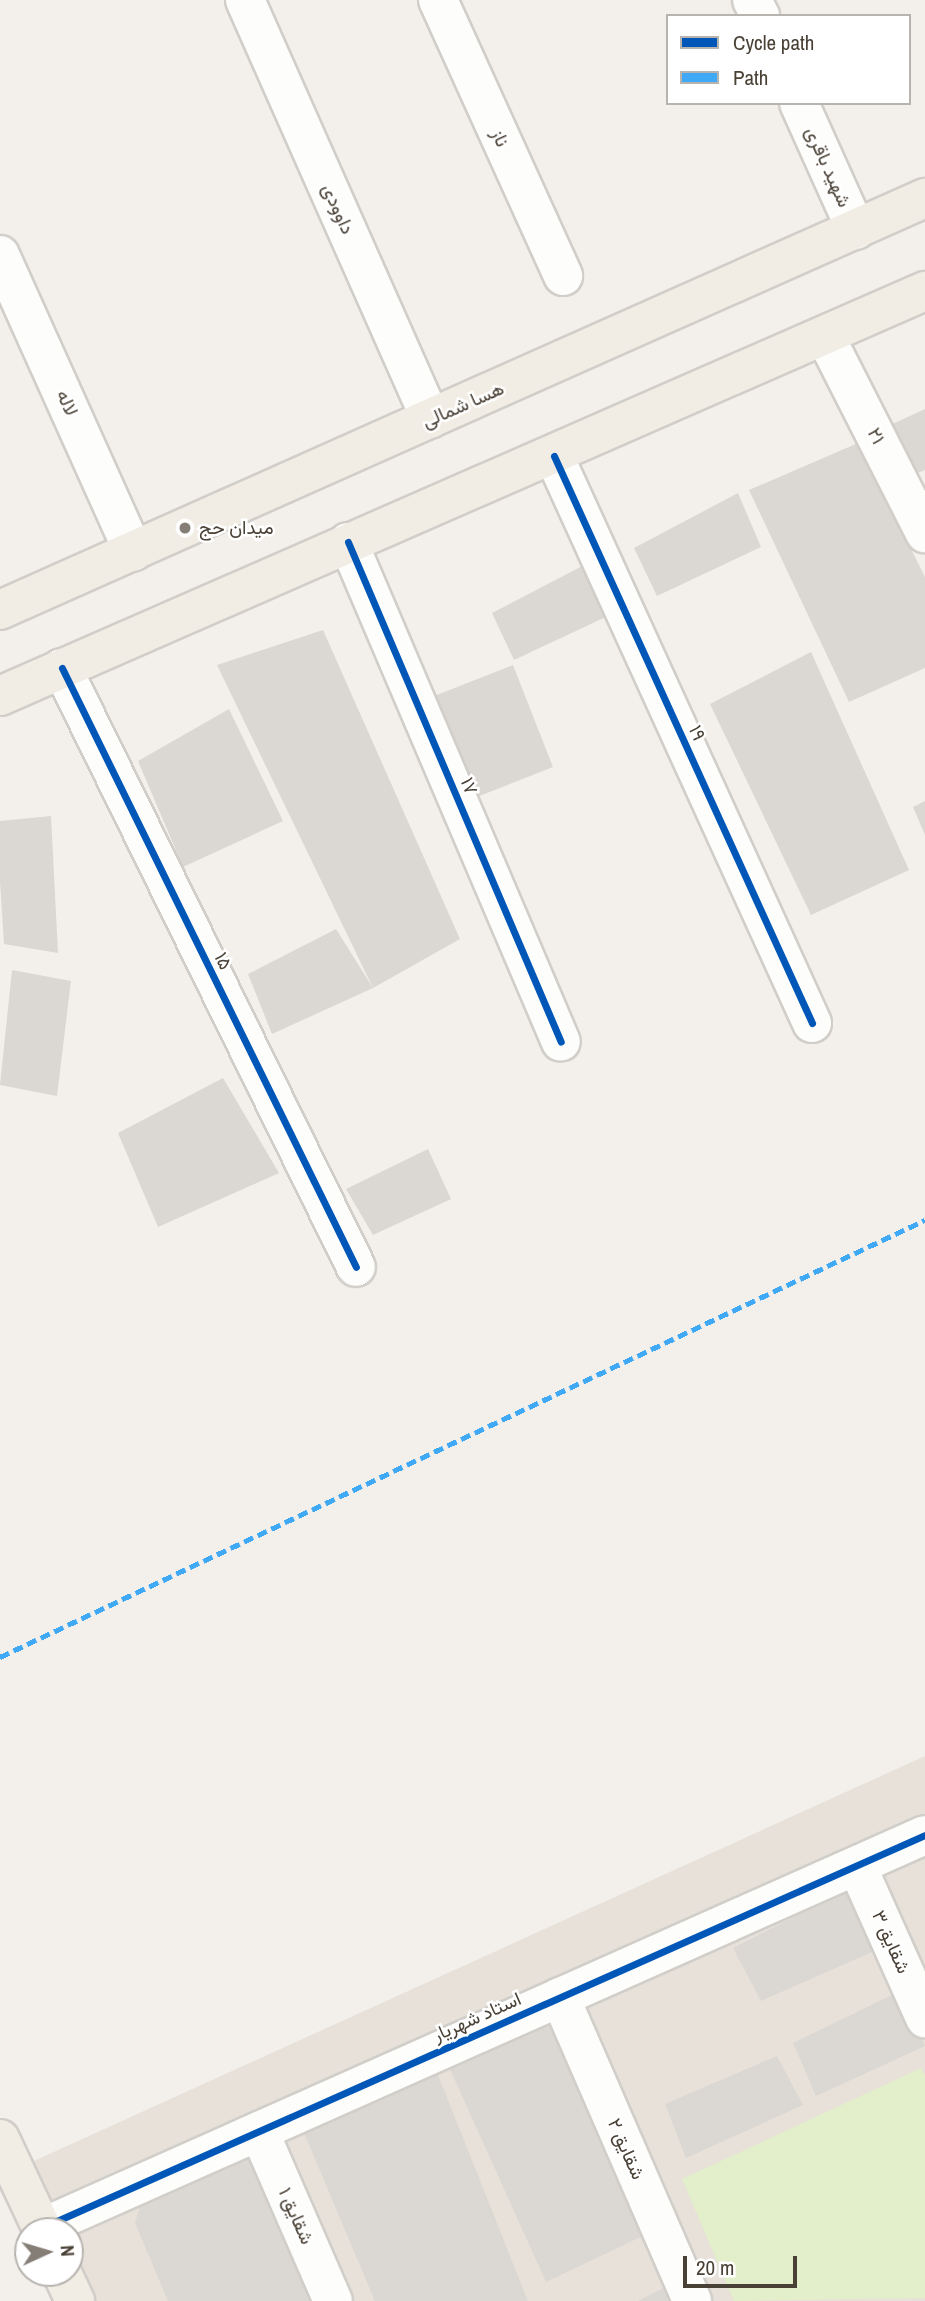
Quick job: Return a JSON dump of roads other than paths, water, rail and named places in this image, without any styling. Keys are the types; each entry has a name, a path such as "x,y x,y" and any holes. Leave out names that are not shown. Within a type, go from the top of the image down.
{"main road":[{"name":"هسا شمالی","path":"0,610 856,230 920,206"},
{"path":"0,696 348,542 826,338 925,291"},
{"path":"0,2139 36,2217"}],"street":[{"name":"داوودی","path":"245,0 431,419"},
{"name":"ناز","path":"438,0 563,276"},
{"name":"شهید باقری","path":"800,105 856,230"},
{"name":"لاله","path":"0,255 133,551"},
{"name":"۲۱","path":"826,338 925,533"},
{"name":"۱۹","path":"554,456 812,1023"},
{"name":"۱۷","path":"348,542 561,1042"},
{"name":"۱۵","path":"62,668 356,1267"},
{"name":"استاد شهریار","path":"69,2217 925,1835"},
{"name":"شقایق ۳","path":"857,1866 925,2018"},
{"name":"شقایق ۲","path":"560,1997 692,2301"},
{"name":"شقایق ۱","path":"259,2131 333,2301"}],"place":[{"name":"میدان حج","path":"185,528"}]}
